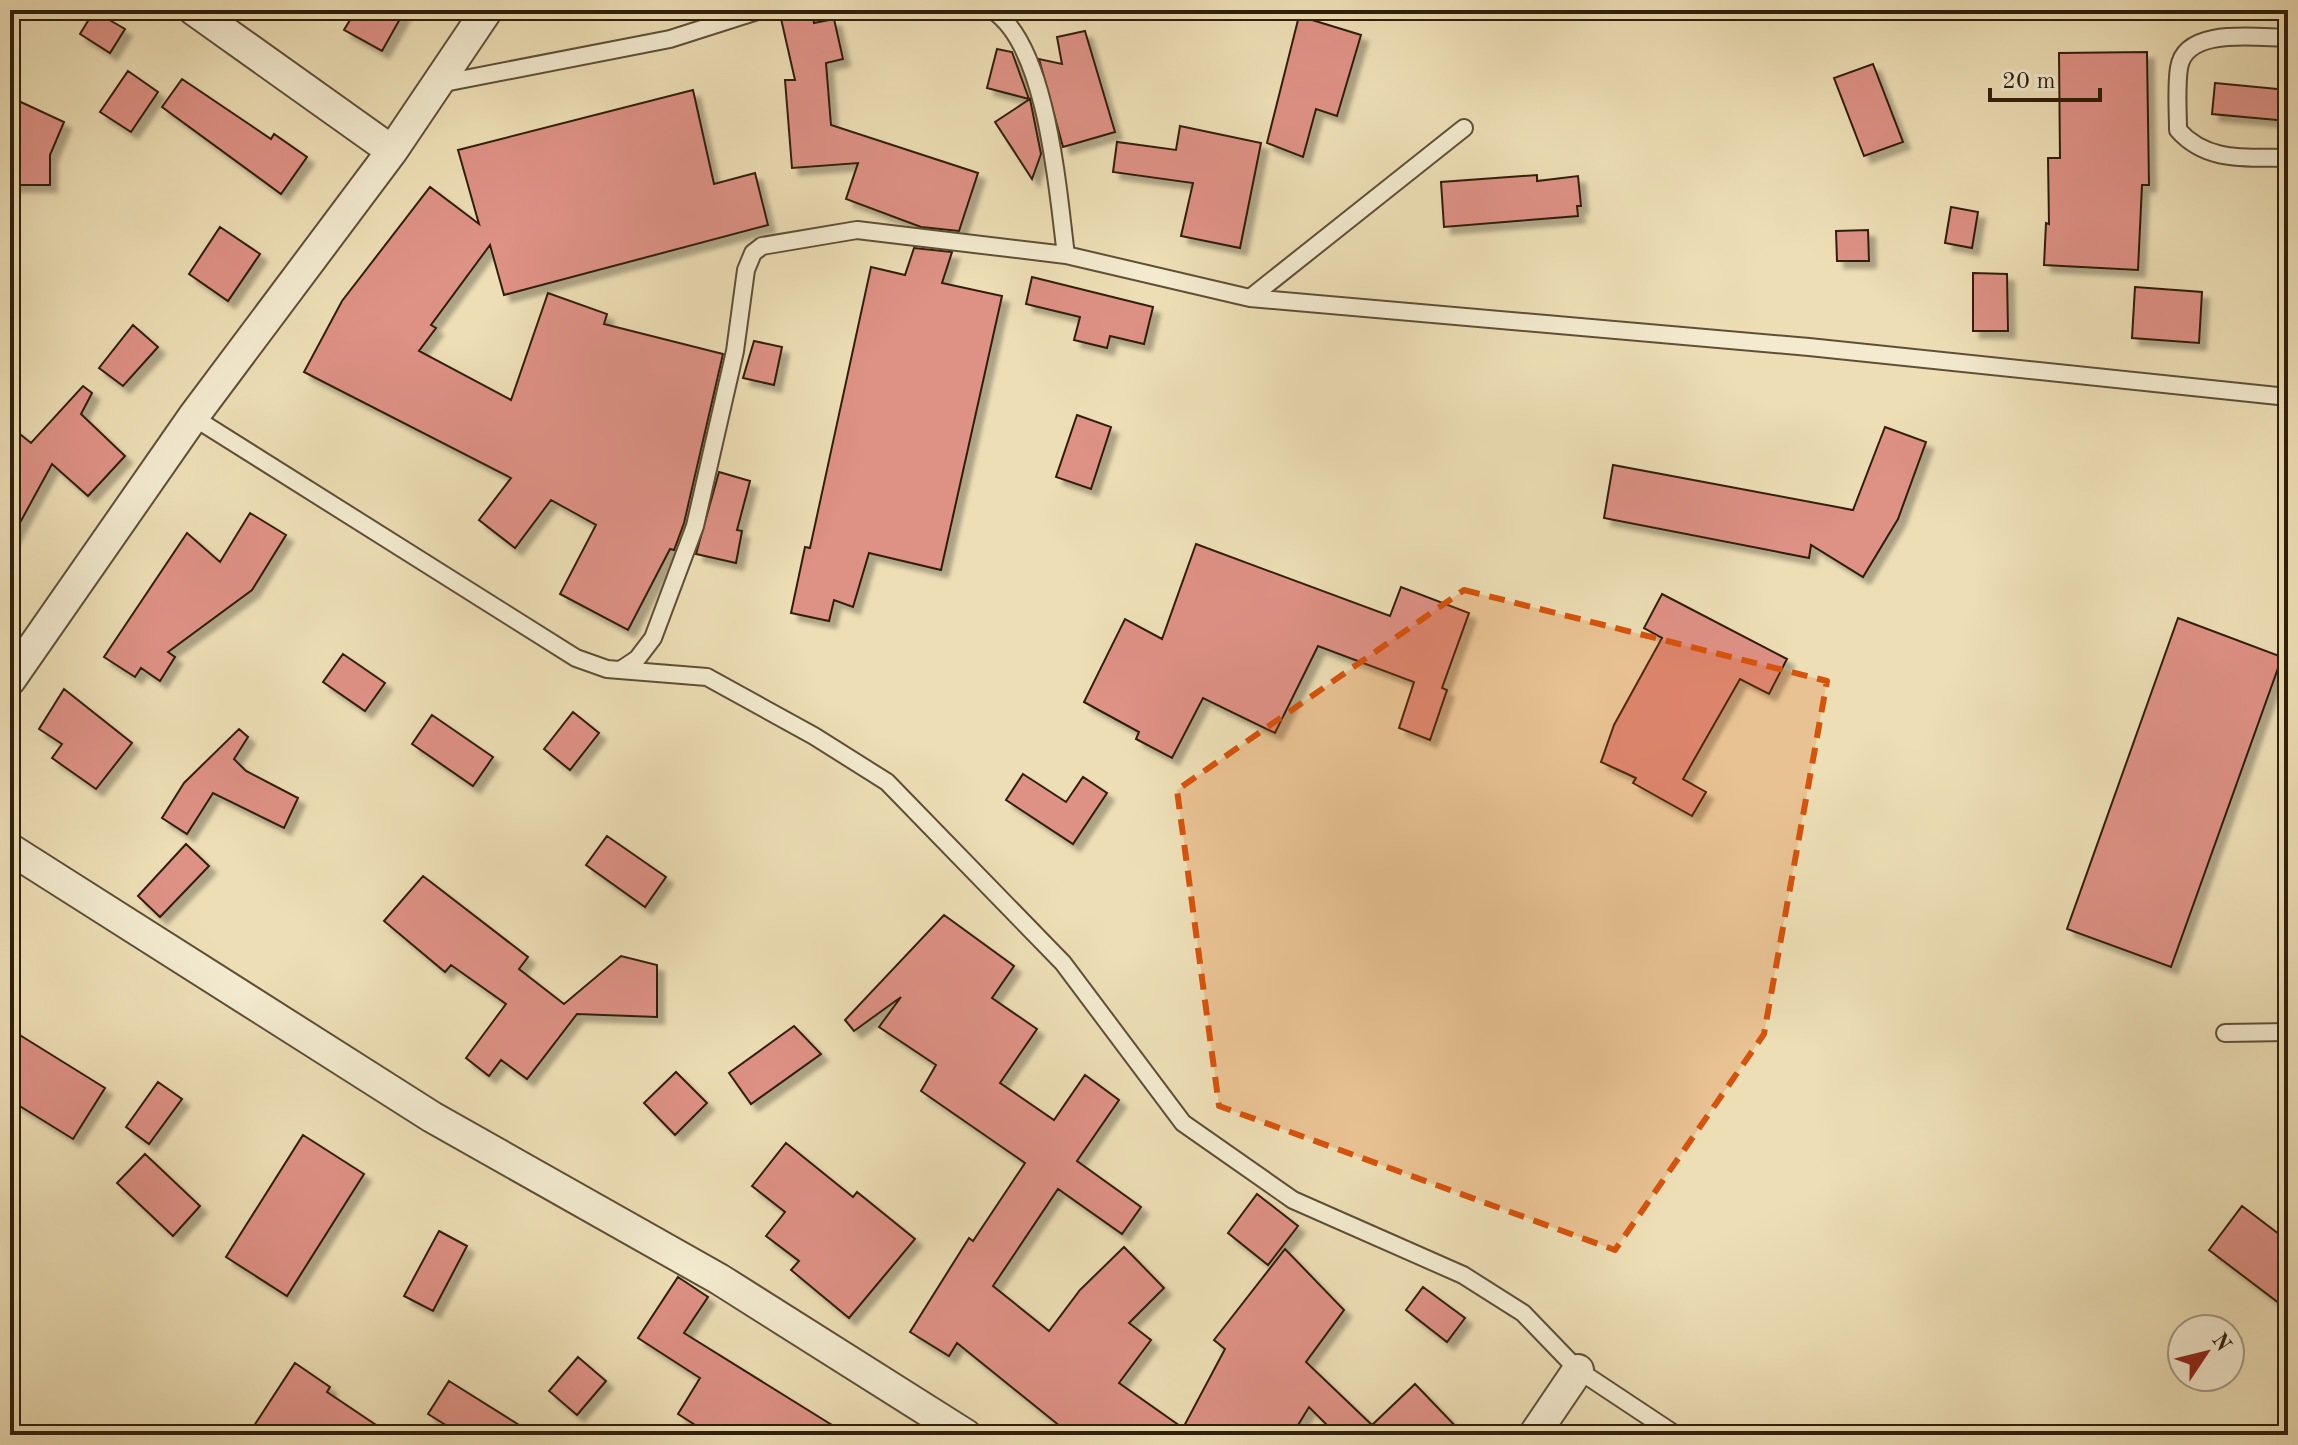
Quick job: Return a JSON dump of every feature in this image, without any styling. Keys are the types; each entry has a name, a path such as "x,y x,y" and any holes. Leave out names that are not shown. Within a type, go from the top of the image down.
{"street":[{"path":"194,10 392,151"},
{"path":"10,680 193,417 392,151 487,10"},
{"path":"10,849 432,1117 719,1279 966,1435"},
{"path":"1534,1435 1578,1370"}],"lane":[{"path":"437,84 670,39 761,10"},
{"path":"992,10 1017,39 1047,110 1066,255"},
{"path":"2288,38 2210,37 2192,47 2179,65 2178,130 2192,146 2216,156 2288,158"},
{"path":"1250,298 1464,128"},
{"path":"622,669 637,659 653,638 695,526 735,351 746,270 753,253 762,246 857,230 1066,255 1250,298 1809,347 2288,397"},
{"path":"193,417 576,658 607,669 707,677 814,736 887,782 1063,963 1183,1123 1293,1200 1463,1275 1523,1313 1578,1370 1676,1435"},
{"path":"2225,1033 2288,1032"}],"highlighted area":[{"path":"1464,590 1827,681 1764,1034 1615,1250 1219,1106 1177,790"}],"building":[{"path":"356,10 405,10 382,51 344,30"},
{"path":"779,10 812,10 814,23 834,19 843,59 826,63 831,125 978,173 959,231 921,227 846,199 858,163 792,168 785,80 795,80"},
{"path":"94,11 125,29 110,53 80,34"},
{"path":"1299,16 1361,35 1337,116 1316,109 1303,157 1267,143"},
{"path":"1085,31 1115,132 1063,147 1039,59 1062,64 1057,37"},
{"path":"997,49 1012,52 1029,99 987,88"},
{"path":"2147,52 2149,185 2142,185 2138,270 2044,265 2046,223 2049,224 2048,158 2060,158 2059,53"},
{"path":"1873,64 1903,142 1864,156 1834,78"},
{"path":"128,71 158,92 131,132 100,112"},
{"path":"182,79 271,139 274,134 307,157 281,194 162,107"},
{"path":"2215,83 2288,90 2288,121 2212,114"},
{"path":"693,90 714,184 755,173 768,225 504,295 490,245 431,325 436,328 419,351 511,400 548,293 607,314 604,324 723,354 684,523 674,550 670,549 628,630 560,594 596,525 551,500 515,548 479,520 511,478 304,372 342,301 430,187 479,224 458,150"},
{"path":"10,97 64,122 50,155 50,185 10,185"},
{"path":"1030,99 1041,154 1032,179 995,122"},
{"path":"1180,126 1261,143 1240,248 1181,236 1193,183 1113,172 1117,142 1176,150"},
{"path":"1537,175 1537,181 1578,176 1581,206 1577,206 1578,216 1444,227 1441,182"},
{"path":"1951,207 1978,212 1972,248 1945,243"},
{"path":"220,227 260,254 228,301 189,274"},
{"path":"1868,230 1869,261 1837,261 1836,231"},
{"path":"914,248 952,252 942,283 1002,296 941,570 869,553 853,607 834,600 829,621 791,613 805,547 810,548 871,267 905,275"},
{"path":"1973,273 2007,274 2008,331 1973,331"},
{"path":"1032,277 1153,307 1144,344 1110,336 1107,348 1074,340 1080,317 1026,304"},
{"path":"2135,287 2202,292 2199,343 2132,338"},
{"path":"133,325 158,347 123,386 99,368"},
{"path":"754,341 782,347 774,385 743,378"},
{"path":"83,386 92,393 81,414 125,456 88,496 52,464 10,541 10,426 31,443"},
{"path":"1077,415 1111,427 1091,489 1056,477"},
{"path":"1885,427 1926,442 1898,519 1863,577 1811,545 1809,558 1604,518 1613,465 1853,510"},
{"path":"719,472 750,481 737,530 742,531 736,563 696,554"},
{"path":"250,513 286,535 252,590 168,652 175,657 160,681 141,668 135,677 104,657 187,533 220,562"},
{"path":"1196,544 1390,616 1401,587 1469,613 1442,688 1447,690 1430,740 1399,728 1414,682 1318,646 1275,733 1203,698 1172,758 1136,739 1139,732 1084,702 1125,619 1162,639"},
{"path":"1662,594 1787,659 1769,694 1740,679 1683,779 1706,792 1692,816 1633,783 1636,778 1601,762 1614,725 1662,638 1644,628"},
{"path":"2178,618 2282,657 2171,967 2067,929"},
{"path":"343,654 385,683 365,711 323,682"},
{"path":"64,689 132,743 96,789 52,758 62,744 39,729"},
{"path":"573,712 599,733 570,770 544,749"},
{"path":"432,715 493,757 473,786 412,744"},
{"path":"239,729 248,737 234,759 246,771 298,798 284,828 213,793 187,834 162,818 184,783"},
{"path":"1023,774 1066,802 1083,777 1107,793 1073,844 1006,800"},
{"path":"607,836 666,877 645,907 586,865"},
{"path":"186,844 209,866 160,917 138,896"},
{"path":"423,876 528,957 519,969 564,1004 621,956 657,965 657,1017 577,1014 527,1079 501,1060 489,1076 466,1058 506,1004 451,965 445,972 384,921"},
{"path":"944,915 1014,966 992,998 1037,1029 1000,1083 1054,1120 1085,1075 1119,1100 1077,1161 1141,1207 1122,1234 1058,1189 993,1286 1049,1331 1080,1290 1124,1247 1164,1288 1129,1323 1151,1340 1119,1383 1183,1428 1225,1349 1214,1340 1285,1249 1344,1310 1306,1362 1372,1425 1415,1384 1464,1435 1337,1435 1309,1407 1292,1435 1071,1435 957,1343 949,1356 910,1332 969,1238 973,1241 1025,1163 921,1091 936,1065 879,1027 901,997 854,1031 845,1020"},
{"path":"794,1026 821,1054 751,1104 729,1073"},
{"path":"10,1029 105,1088 73,1139 10,1100"},
{"path":"676,1072 707,1103 675,1135 644,1103"},
{"path":"158,1082 182,1099 149,1144 126,1127"},
{"path":"303,1135 364,1174 287,1296 226,1257"},
{"path":"786,1143 853,1197 857,1192 915,1239 849,1318 791,1270 799,1261 766,1236 785,1212 752,1186"},
{"path":"145,1154 200,1206 173,1236 117,1183"},
{"path":"1257,1194 1298,1226 1268,1265 1228,1233"},
{"path":"2242,1206 2288,1241 2288,1310 2209,1250"},
{"path":"439,1231 467,1246 433,1311 404,1296"},
{"path":"678,1277 708,1297 684,1333 848,1435 711,1435 678,1414 700,1378 638,1338"},
{"path":"1423,1287 1465,1318 1447,1342 1406,1310"},
{"path":"578,1357 606,1381 577,1415 549,1391"},
{"path":"295,1363 330,1387 327,1392 391,1435 248,1435"},
{"path":"449,1381 535,1435 462,1435 428,1414"}]}
